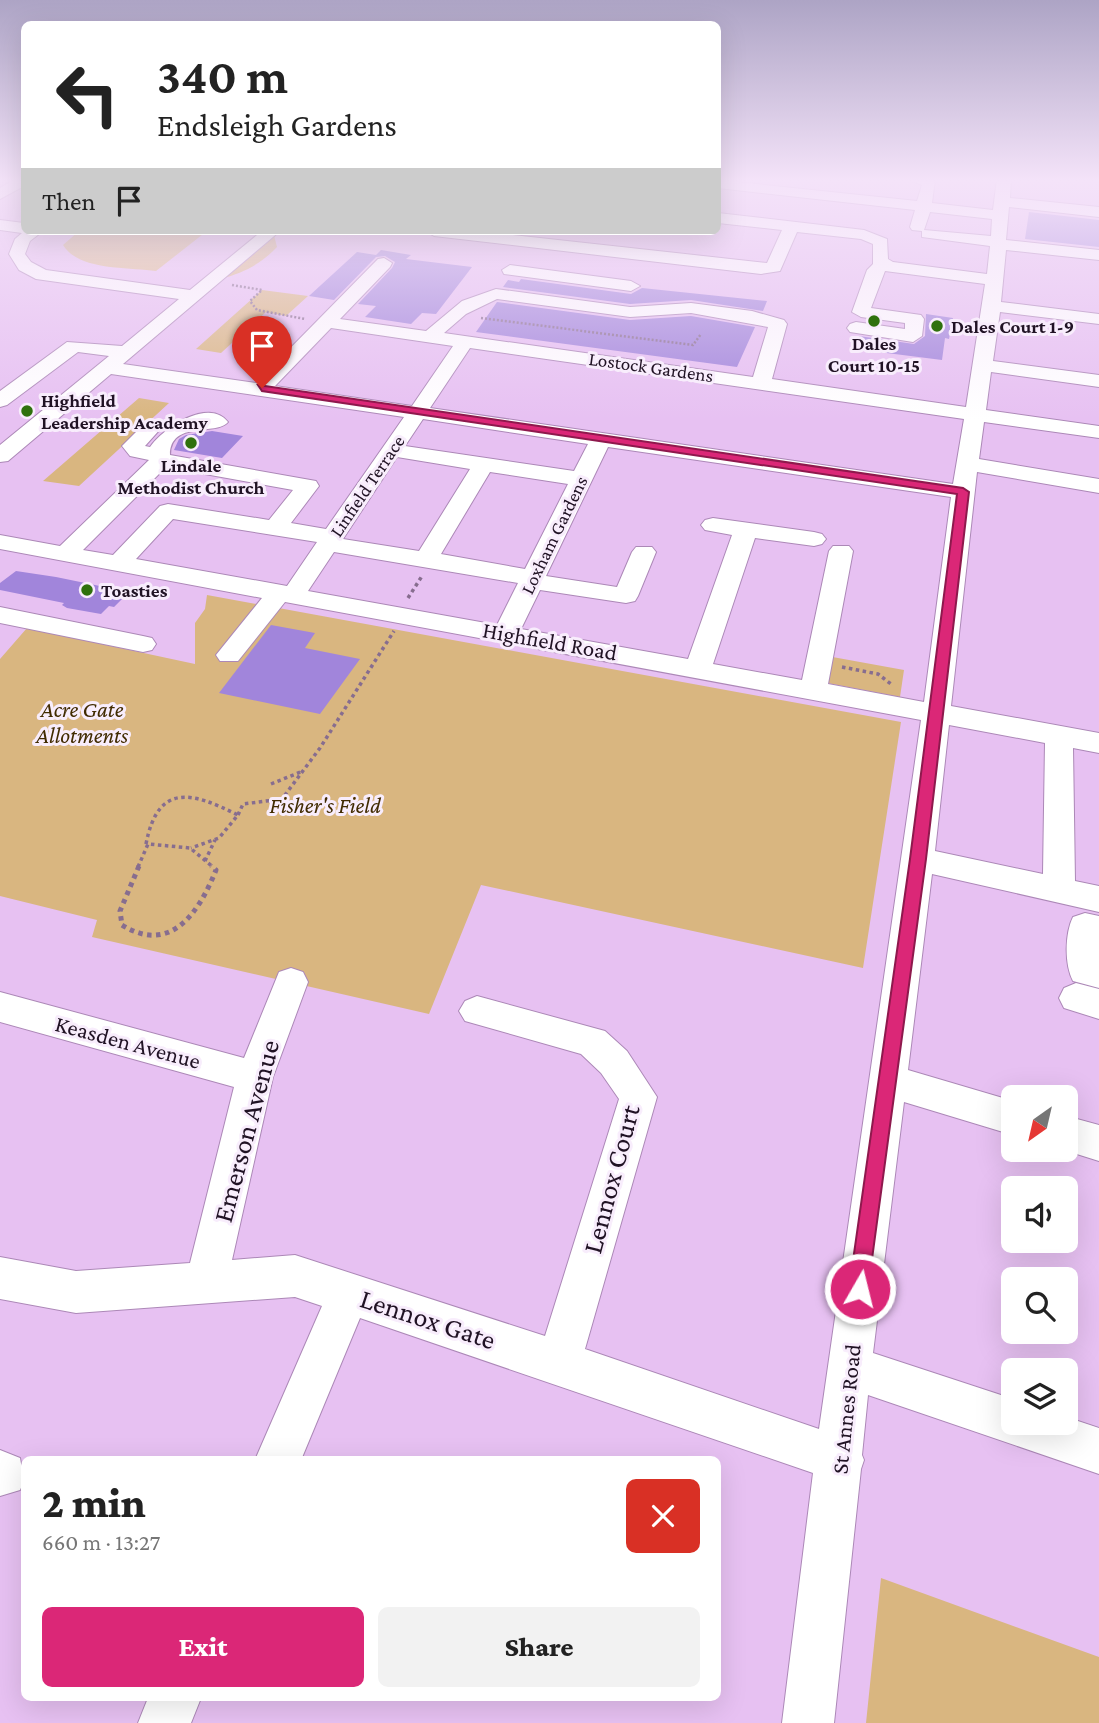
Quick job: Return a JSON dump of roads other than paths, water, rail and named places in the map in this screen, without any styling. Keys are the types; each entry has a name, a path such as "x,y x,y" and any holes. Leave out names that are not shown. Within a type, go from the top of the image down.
{"street":[{"path":"0,455 237,259"},
{"path":"672,259 761,270 774,267 777,259"},
{"path":"879,259 884,265 994,279"},
{"name":"St Annes Road","path":"808,1723 841,1460 849,1367 918,859 963,492 992,306 996,259"},
{"path":"0,267 21,262 42,275 61,280 192,296"},
{"path":"262,388 384,263"},
{"path":"856,328 912,335 915,319 861,312 875,270 884,265"},
{"path":"508,295 517,271 631,286"},
{"path":"430,337 482,297 508,295 630,312 691,308 765,318 778,324 761,382"},
{"path":"992,306 1099,319"},
{"name":"Lostock Gardens","path":"326,322 1099,432"},
{"name":"Linfield Terrace","path":"229,655 286,594 330,541 465,342"},
{"path":"0,401 74,346 124,352"},
{"path":"983,365 1099,381"},
{"path":"105,367 602,437 963,492"},
{"path":"65,554 160,458 162,444 184,424 202,419 218,422"},
{"path":"153,426 133,446 138,451 160,458 308,486 275,528"},
{"name":"Loxham Gardens","path":"506,633 602,437"},
{"path":"391,450 581,479"},
{"path":"429,560 484,463"},
{"path":"968,464 1099,486"},
{"path":"120,563 168,511 275,528 330,541 626,596 644,552"},
{"path":"713,525 814,539"},
{"path":"698,668 746,529"},
{"name":"Highfield Road","path":"0,542 1099,743"},
{"path":"813,690 841,551"},
{"path":"0,615 143,644"},
{"path":"1059,736 1059,890"},
{"path":"918,859 1099,899"},
{"path":"1091,992 1084,971 1085,926 1099,929"},
{"name":"Emerson Avenue","path":"206,1281 256,1077 291,982"},
{"name":"Keasden Avenue","path":"0,1007 256,1077"},
{"name":"Lennox Court","path":"477,1011 592,1042 614,1062 638,1097 559,1362"},
{"path":"888,1081 1001,1114"},
{"path":"1078,1137 1099,1143"},
{"name":"Lennox Gate","path":"0,1278 76,1292 295,1276 559,1362 841,1460"},
{"path":"280,1456 349,1294"},
{"path":"849,1367 1001,1417"},
{"path":"1053,1435 1099,1451"},
{"path":"164,1723 174,1701"}],"place":[{"name":"Dales Court 10-15","path":"874,321"},
{"name":"Dales Court 1-9","path":"937,326"},
{"name":"Highfield Leadership Academy","path":"27,411"},
{"name":"Lindale Methodist Church","path":"191,443"},
{"name":"Toasties","path":"87,590"}],"park label":[{"name":"Acre Gate Allotments","path":"82,722"},
{"name":"Fisher's Field","path":"325,805"}]}
